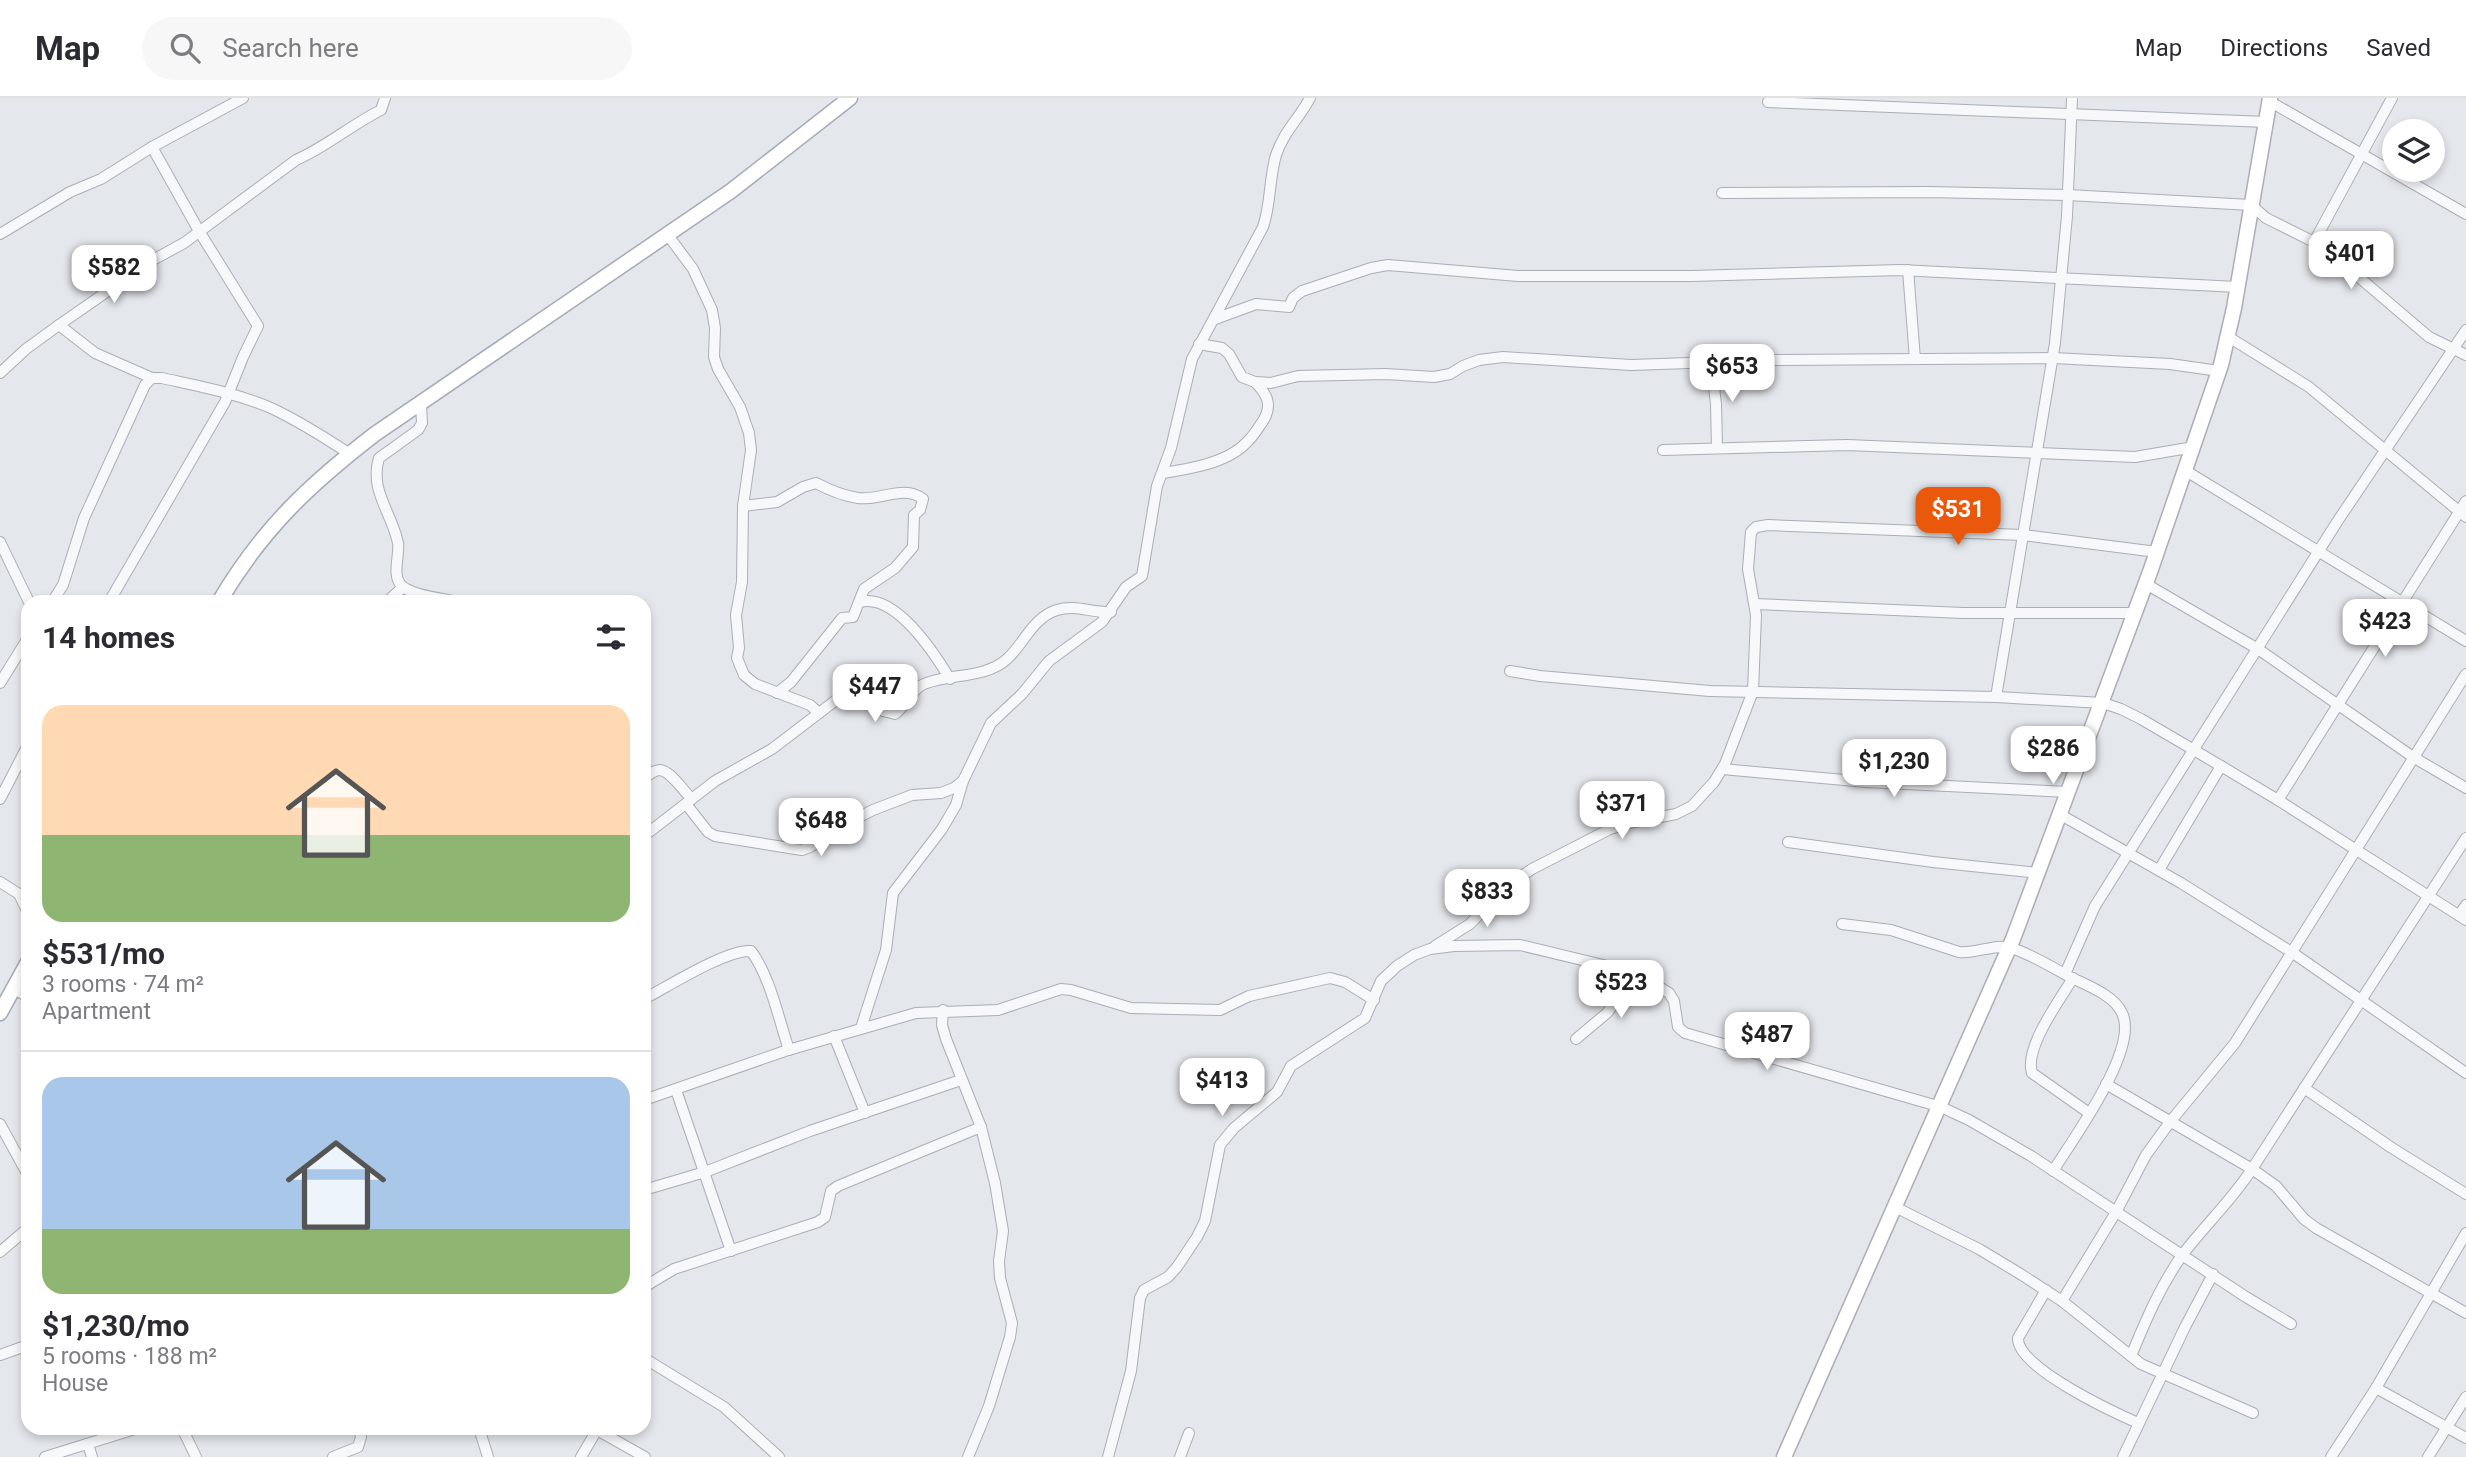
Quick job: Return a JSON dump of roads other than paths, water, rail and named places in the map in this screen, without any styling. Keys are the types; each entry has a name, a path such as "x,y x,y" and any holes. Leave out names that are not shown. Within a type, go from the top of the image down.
{"main road":[{"path":"223,595 244,561 290,506 322,476 421,403 742,183 850,98"},
{"path":"1784,1457 2010,947 2158,552 2219,371 2238,287 2269,99"},
{"path":"0,1013 21,976"}],"street":[{"path":"0,234 70,192 101,179 152,147 243,98"},
{"path":"0,373 26,349 59,325 151,261 184,243 296,160 313,153 361,120 382,110 385,98"},
{"path":"861,1028 886,950 893,893 942,829 956,805 963,781 991,723 1022,694 1049,660 1091,631 1111,612 1126,587 1142,576 1157,486 1180,414 1185,383 1199,344 1215,319 1267,216 1272,171 1282,139 1310,98"},
{"path":"1996,697 2053,358 2068,195 2072,98"},
{"path":"2314,242 2392,98"},
{"path":"2269,99 2311,127 2362,153 2466,214"},
{"path":"1768,102 2266,122"},
{"path":"112,595 229,393 258,326 199,231 152,147"},
{"path":"1722,193 1928,192 2068,195 2251,205 2266,218 2314,242 2429,337 2466,355"},
{"path":"667,234 693,269 712,310 715,328 714,356 718,369 740,407 749,433 751,450 743,506 742,582 736,615 739,649 737,658 744,675 755,684 810,705 819,713"},
{"path":"1215,319 1256,304 1289,307 1293,298 1302,291 1388,265 1531,276 1690,276 1908,270 2238,287"},
{"path":"1908,270 1915,359"},
{"path":"59,325 96,353 152,378 229,393 269,408 350,454"},
{"path":"2089,1113 2032,1073 2030,1066 2031,1055 2069,976 2095,906 2319,550 2466,330"},
{"path":"2227,336 2309,387 2463,514"},
{"path":"1199,344 1222,348 1229,354 1242,377 1255,382 1271,383 1297,376 1434,377 1450,374 1479,360 1503,357 1631,365 2053,358 2170,364 2219,371"},
{"path":"1711,362 1717,448"},
{"path":"57,595 63,585 84,518 145,386 152,378"},
{"path":"1163,473 1208,463 1229,455 1245,444 1266,415 1269,403 1266,393 1255,382"},
{"path":"421,403 422,423 418,430 379,458 375,480 398,543 398,581 403,587 424,595"},
{"path":"1663,450 1847,445 2135,457 2194,447"},
{"path":"2186,471 2466,641"},
{"path":"743,506 777,502 803,487 817,483 827,489 859,498 900,492 916,494 923,499 912,523 915,534 913,547 895,568 864,589 853,617 842,618 791,682 777,693"},
{"path":"2278,800 2403,602 2463,514 2466,501"},
{"path":"1108,1457 1131,1371 1140,1298 1143,1290 1168,1277 1197,1237 1205,1221 1220,1145 1248,1115 1277,1092 1291,1066 1365,1018 1381,981 1397,966 1470,924 1505,887 1532,869 1629,822 1676,814 1692,806 1714,782 1722,769 1753,691 1756,615 1748,569 1751,532 1756,527 1885,528 2023,535 2158,552"},
{"path":"0,542 26,595"},
{"path":"2146,584 2258,649 2413,757 2466,788"},
{"path":"394,595 403,587"},
{"path":"860,601 869,599 911,623 950,679"},
{"path":"1755,604 2010,613 2136,613"},
{"path":"651,831 715,781 772,749 861,681 867,685 883,711 895,714 905,707 915,690 923,684 985,670 1007,660 1026,633 1053,611 1070,607 1111,612"},
{"path":"0,683 21,649"},
{"path":"1510,671 1696,690 1996,697 2102,703 2131,714 2221,766 2463,918 2466,905"},
{"path":"2062,1301 2116,1212 2146,1155 2235,1043 2466,674"},
{"path":"0,799 21,761"},
{"path":"2159,870 2221,766"},
{"path":"1722,769 1867,782 2069,792"},
{"path":"651,774 660,770 667,773 708,832 715,836 802,850 873,810 912,796 941,793 963,781"},
{"path":"2061,815 2159,870 2293,953 2466,1073"},
{"path":"2131,1356 2161,1288 2183,1254 2237,1192 2466,838"},
{"path":"1788,842 2039,873"},
{"path":"0,882 21,893"},
{"path":"1842,924 1891,930 1959,952 2010,947 2109,999 2122,1012 2125,1042 2106,1084 2053,1171"},
{"path":"1430,949 1493,944 1520,945 1636,973 1669,993 1674,1001 1678,1027 1685,1033 1941,1107 1993,1132 2291,1324"},
{"path":"651,995 720,959 743,950 751,951 757,959 789,1050"},
{"path":"1576,1039 1607,1013 1636,973"},
{"path":"651,1098 789,1050 916,1013 998,1010 1061,989 1131,1008 1220,1010 1249,996 1309,980 1330,978 1345,982 1374,1000"},
{"path":"14,989 21,993"},
{"path":"943,1010 942,1025 946,1039 981,1127 1001,1209 1003,1231 1000,1278 1012,1322 989,1406 968,1457"},
{"path":"834,1036 865,1113"},
{"path":"651,1188 705,1172 810,1131 961,1080"},
{"path":"2106,1084 2277,1186 2304,1219 2316,1228 2466,1313"},
{"path":"2304,1088 2466,1194"},
{"path":"676,1090 731,1251"},
{"path":"0,1124 21,1162"},
{"path":"651,1283 674,1269 714,1254 731,1251 818,1222 825,1217 831,1191 838,1186 981,1127"},
{"path":"1895,1208 1979,1249 2046,1290 2131,1356 2162,1374 2253,1413"},
{"path":"2331,1457 2376,1388 2466,1233"},
{"path":"0,1252 21,1234"},
{"path":"2123,1457 2213,1275"},
{"path":"2046,1290 2018,1338 2020,1352 2088,1400 2138,1423"},
{"path":"0,1355 21,1348"},
{"path":"651,1362 724,1407 779,1457"},
{"path":"2376,1388 2466,1438"},
{"path":"2428,1457 2466,1397"},
{"path":"1180,1457 1189,1433"},
{"path":"45,1457 116,1435"},
{"path":"186,1435 197,1457"},
{"path":"333,1457 358,1447 361,1435"},
{"path":"481,1435 488,1457"},
{"path":"581,1457 594,1435"},
{"path":"608,1435 645,1457"},
{"path":"88,1444 92,1457"}]}
